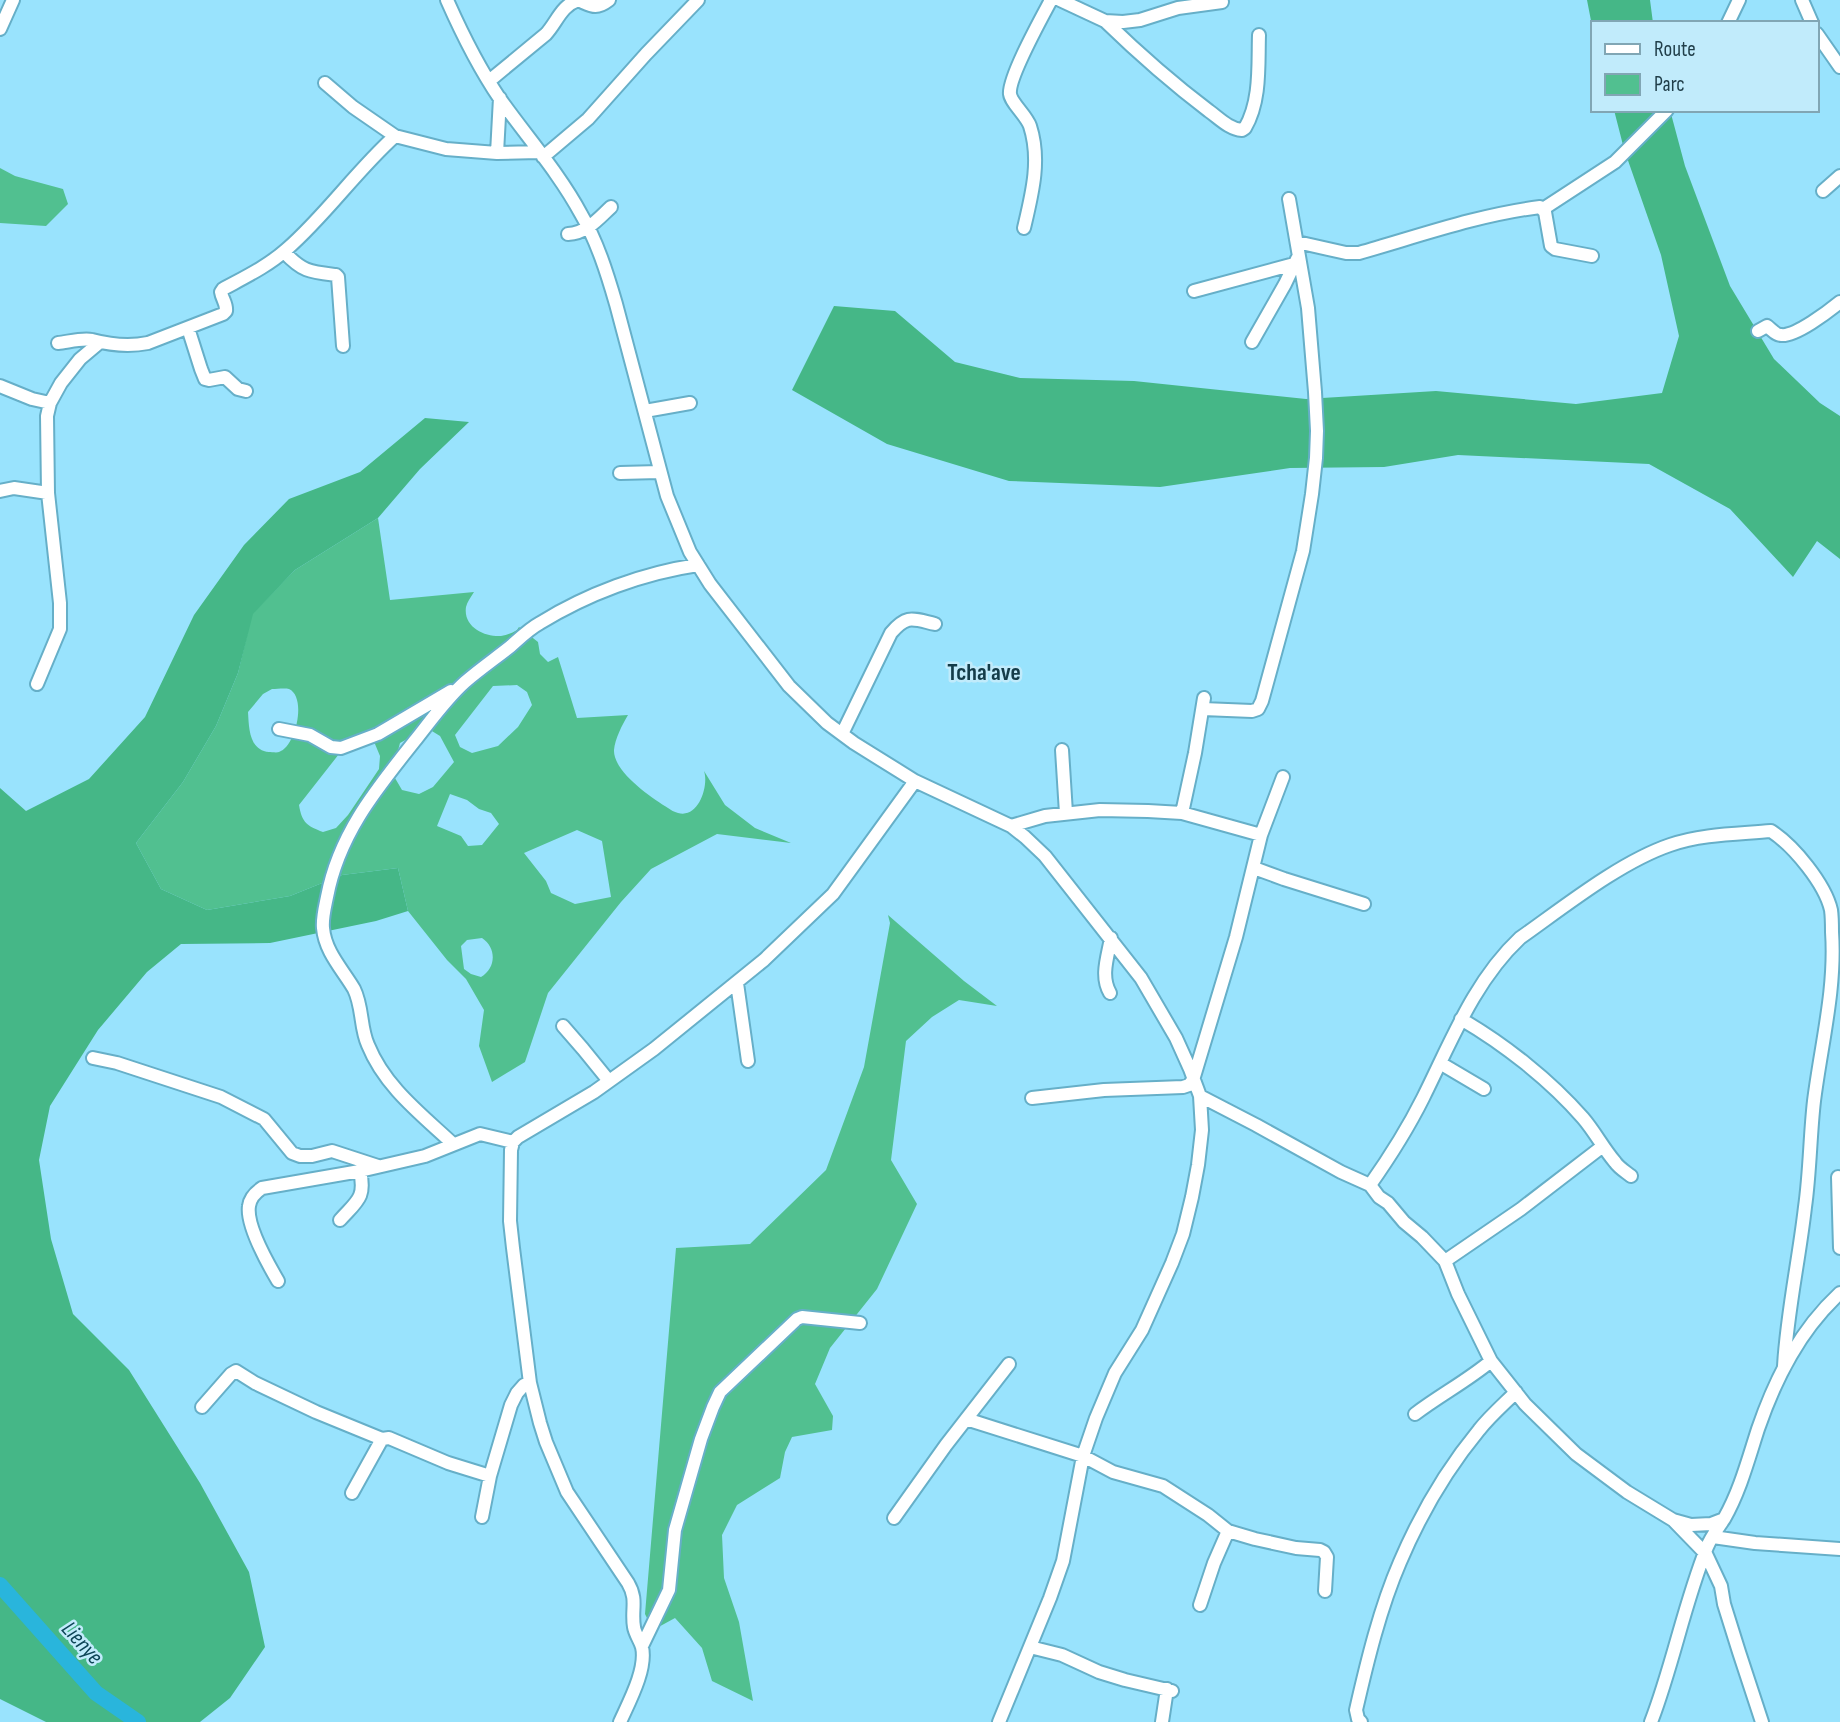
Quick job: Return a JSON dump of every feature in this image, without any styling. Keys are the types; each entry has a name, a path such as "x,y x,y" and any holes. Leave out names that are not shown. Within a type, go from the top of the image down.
{"street":[{"path":"0,29 13,0"},
{"path":"447,0 478,64 582,214 607,274 659,472 680,528 710,584 789,685 842,734 915,781 1011,826 1045,856 1141,978 1190,1069 1200,1097 1202,1130 1198,1165 1183,1234 1142,1330 1115,1373 1096,1418 1083,1456 1063,1561 999,1722"},
{"path":"489,81 546,34 565,7 578,0 596,7 609,0"},
{"path":"326,83 353,107 395,136 446,149 541,155 573,133 698,0"},
{"path":"1024,228 1035,181 1035,155 1030,126 1011,98 1010,91 1023,54 1051,0"},
{"path":"1060,0 1105,21 1190,97 1237,130 1242,130 1248,123 1255,101 1259,35"},
{"path":"1729,21 1739,0"},
{"path":"1801,0 1811,21"},
{"path":"1105,21 1140,20 1178,8 1222,2"},
{"path":"1819,37 1840,67"},
{"path":"497,153 500,98"},
{"path":"1543,209 1615,162 1665,112"},
{"path":"58,343 88,340 99,344 136,346 223,314 226,307 221,295 223,289 254,273 284,251 395,136"},
{"path":"1823,191 1840,176"},
{"path":"1182,813 1203,703 1251,711 1258,709 1270,676 1303,551 1312,494 1317,431 1308,307 1296,260 1297,242 1289,199"},
{"path":"568,234 577,234 588,228 611,207"},
{"path":"1297,242 1346,253 1359,253 1474,218 1540,207 1545,212 1551,246 1592,256"},
{"path":"284,251 302,268 338,277 342,346"},
{"path":"1194,291 1296,260"},
{"path":"1252,342 1296,260"},
{"path":"1758,331 1767,326 1774,333 1787,335 1798,331 1840,302"},
{"path":"188,328 205,379 225,377 238,389 246,391"},
{"path":"37,684 60,629 60,603 48,493 47,416 50,403 61,383 80,359 99,344"},
{"path":"0,386 50,403"},
{"path":"645,411 690,403"},
{"path":"620,472 659,472"},
{"path":"0,491 14,488 48,493"},
{"path":"279,729 310,735 331,747 341,748 378,734 464,684 537,624 574,603 676,568 698,565"},
{"path":"842,734 891,633 901,621 909,619 935,624"},
{"path":"453,1144 402,1097 381,1073 366,1043 355,991 327,944 323,915 342,846 360,813 417,738 464,684"},
{"path":"1062,750 1066,813"},
{"path":"1032,1098 1104,1090 1183,1087 1194,1080 1236,937 1261,835 1283,776"},
{"path":"620,1722 642,1666 642,1646 634,1626 634,1597 567,1492 546,1442 530,1383 510,1222 510,1157 513,1142 609,1082 764,960 833,894 915,781"},
{"path":"1011,826 1066,813 1100,810 1182,813 1261,835"},
{"path":"1370,1185 1422,1100 1461,1019 1493,968 1520,938 1627,865 1670,845 1709,837 1771,831 1801,860 1820,885 1831,910 1834,954 1784,1366"},
{"path":"1254,867 1364,904"},
{"path":"1110,993 1105,985 1104,975 1111,938"},
{"path":"737,983 748,1061"},
{"path":"1461,1019 1484,1033 1541,1077 1584,1119 1616,1164 1631,1176"},
{"path":"563,1026 609,1082"},
{"path":"93,1058 117,1063 221,1097 264,1119 292,1153 312,1156 332,1152 378,1166"},
{"path":"1440,1063 1484,1089"},
{"path":"1200,1097 1370,1185 1445,1261 1491,1361 1525,1404 1576,1454 1627,1492 1673,1520 1691,1525 1711,1524 1724,1519"},
{"path":"278,1281 260,1248 249,1213 255,1192 262,1188 360,1171 425,1156 480,1134 513,1142"},
{"path":"1445,1261 1521,1209 1603,1146"},
{"path":"340,1220 363,1192 360,1171"},
{"path":"1838,1177 1840,1248"},
{"path":"1651,1722 1668,1676 1707,1547 1739,1489 1759,1427 1784,1366 1812,1322 1840,1293"},
{"path":"642,1646 669,1590 675,1530 701,1438 720,1392 802,1317 860,1323"},
{"path":"1415,1414 1491,1361"},
{"path":"894,1518 1009,1364"},
{"path":"202,1407 236,1371 304,1406 382,1439 389,1438 449,1463 491,1476"},
{"path":"482,1517 511,1405 517,1393 530,1383"},
{"path":"1362,1722 1358,1719 1356,1710 1364,1676 1389,1593 1405,1551 1426,1509 1457,1459 1480,1428 1516,1392"},
{"path":"966,1419 1083,1456 1113,1472 1163,1486 1228,1531 1296,1548 1320,1550 1327,1557 1325,1591"},
{"path":"352,1493 382,1439"},
{"path":"1673,1520 1706,1555 1721,1586 1745,1675 1762,1722"},
{"path":"1200,1605 1228,1531"},
{"path":"1713,1537 1755,1544 1840,1549"},
{"path":"1030,1647 1062,1655 1099,1672 1169,1690 1162,1722"}],"green space":[{"path":"1587,0 1650,0 1653,21 1591,21"},
{"path":"1615,112 1671,112 1685,166 1730,286 1774,359 1820,403 1840,416 1840,559 1817,541 1793,577 1730,509 1649,464 1458,455 1384,467 1290,468 1160,487 1009,481 887,444 792,390 834,306 895,311 955,362 1020,378 1134,381 1306,399 1436,391 1576,404 1662,393 1679,336 1661,255 1624,149"},
{"path":"0,168 15,176 63,189 68,204 46,226 0,223"},
{"path":"425,418 469,422 420,469 378,518 295,570 253,614 238,673 216,726 183,782 136,843 161,889 207,910 290,896 342,875 398,868 408,911 376,921 270,943 181,944 147,972 98,1030 50,1106 39,1160 51,1239 73,1314 129,1370 200,1483 249,1572 265,1647 230,1698 200,1722 46,1722 0,1699 0,788 26,811 89,779 145,717 194,615 244,545 289,499 360,472"},
{"path":"378,518 390,600 474,592 467,605 466,614 476,629 488,635 501,636 519,627 538,642 540,654 548,662 558,657 577,718 628,715 616,741 615,758 626,775 644,791 673,811 692,811 704,792 704,771 725,805 755,828 791,843 717,834 651,869 548,993 525,1062 492,1082 479,1046 484,1010 466,979 447,960 408,911 398,868 342,875 290,896 207,910 161,889 136,843 183,782 216,726 238,673 252,614 295,570","holes":["517,685 527,692 532,705 518,727 498,746 472,753 460,747 455,735 493,686","272,689 289,689 294,694 298,711 294,732 285,748 279,752 269,752 257,747 251,737 248,712 263,694","427,728 440,736 454,762 433,787 419,794 402,790 392,773 400,743","363,739 375,744 380,756 379,769 336,828 323,832 309,826 299,805 339,754","450,794 491,813 499,824 482,845 468,846 461,836 437,826","577,830 602,841 611,897 575,904 551,893 546,881 524,853","482,938 492,952 490,969 481,977 464,969 461,946 467,940"]},
{"path":"888,915 997,1006 959,1000 932,1017 906,1041 891,1160 917,1204 877,1289 830,1348 815,1384 833,1416 832,1430 792,1437 785,1452 780,1478 737,1505 722,1535 724,1578 739,1622 753,1701 712,1681 702,1648 675,1618 653,1630 645,1614 676,1248 750,1244 826,1170 864,1067 890,923"}],"waterway":[{"name":"Lienye","path":"0,1585 96,1693 138,1722"}],"district":[{"name":"Tcha'ave","path":"984,672"}]}
